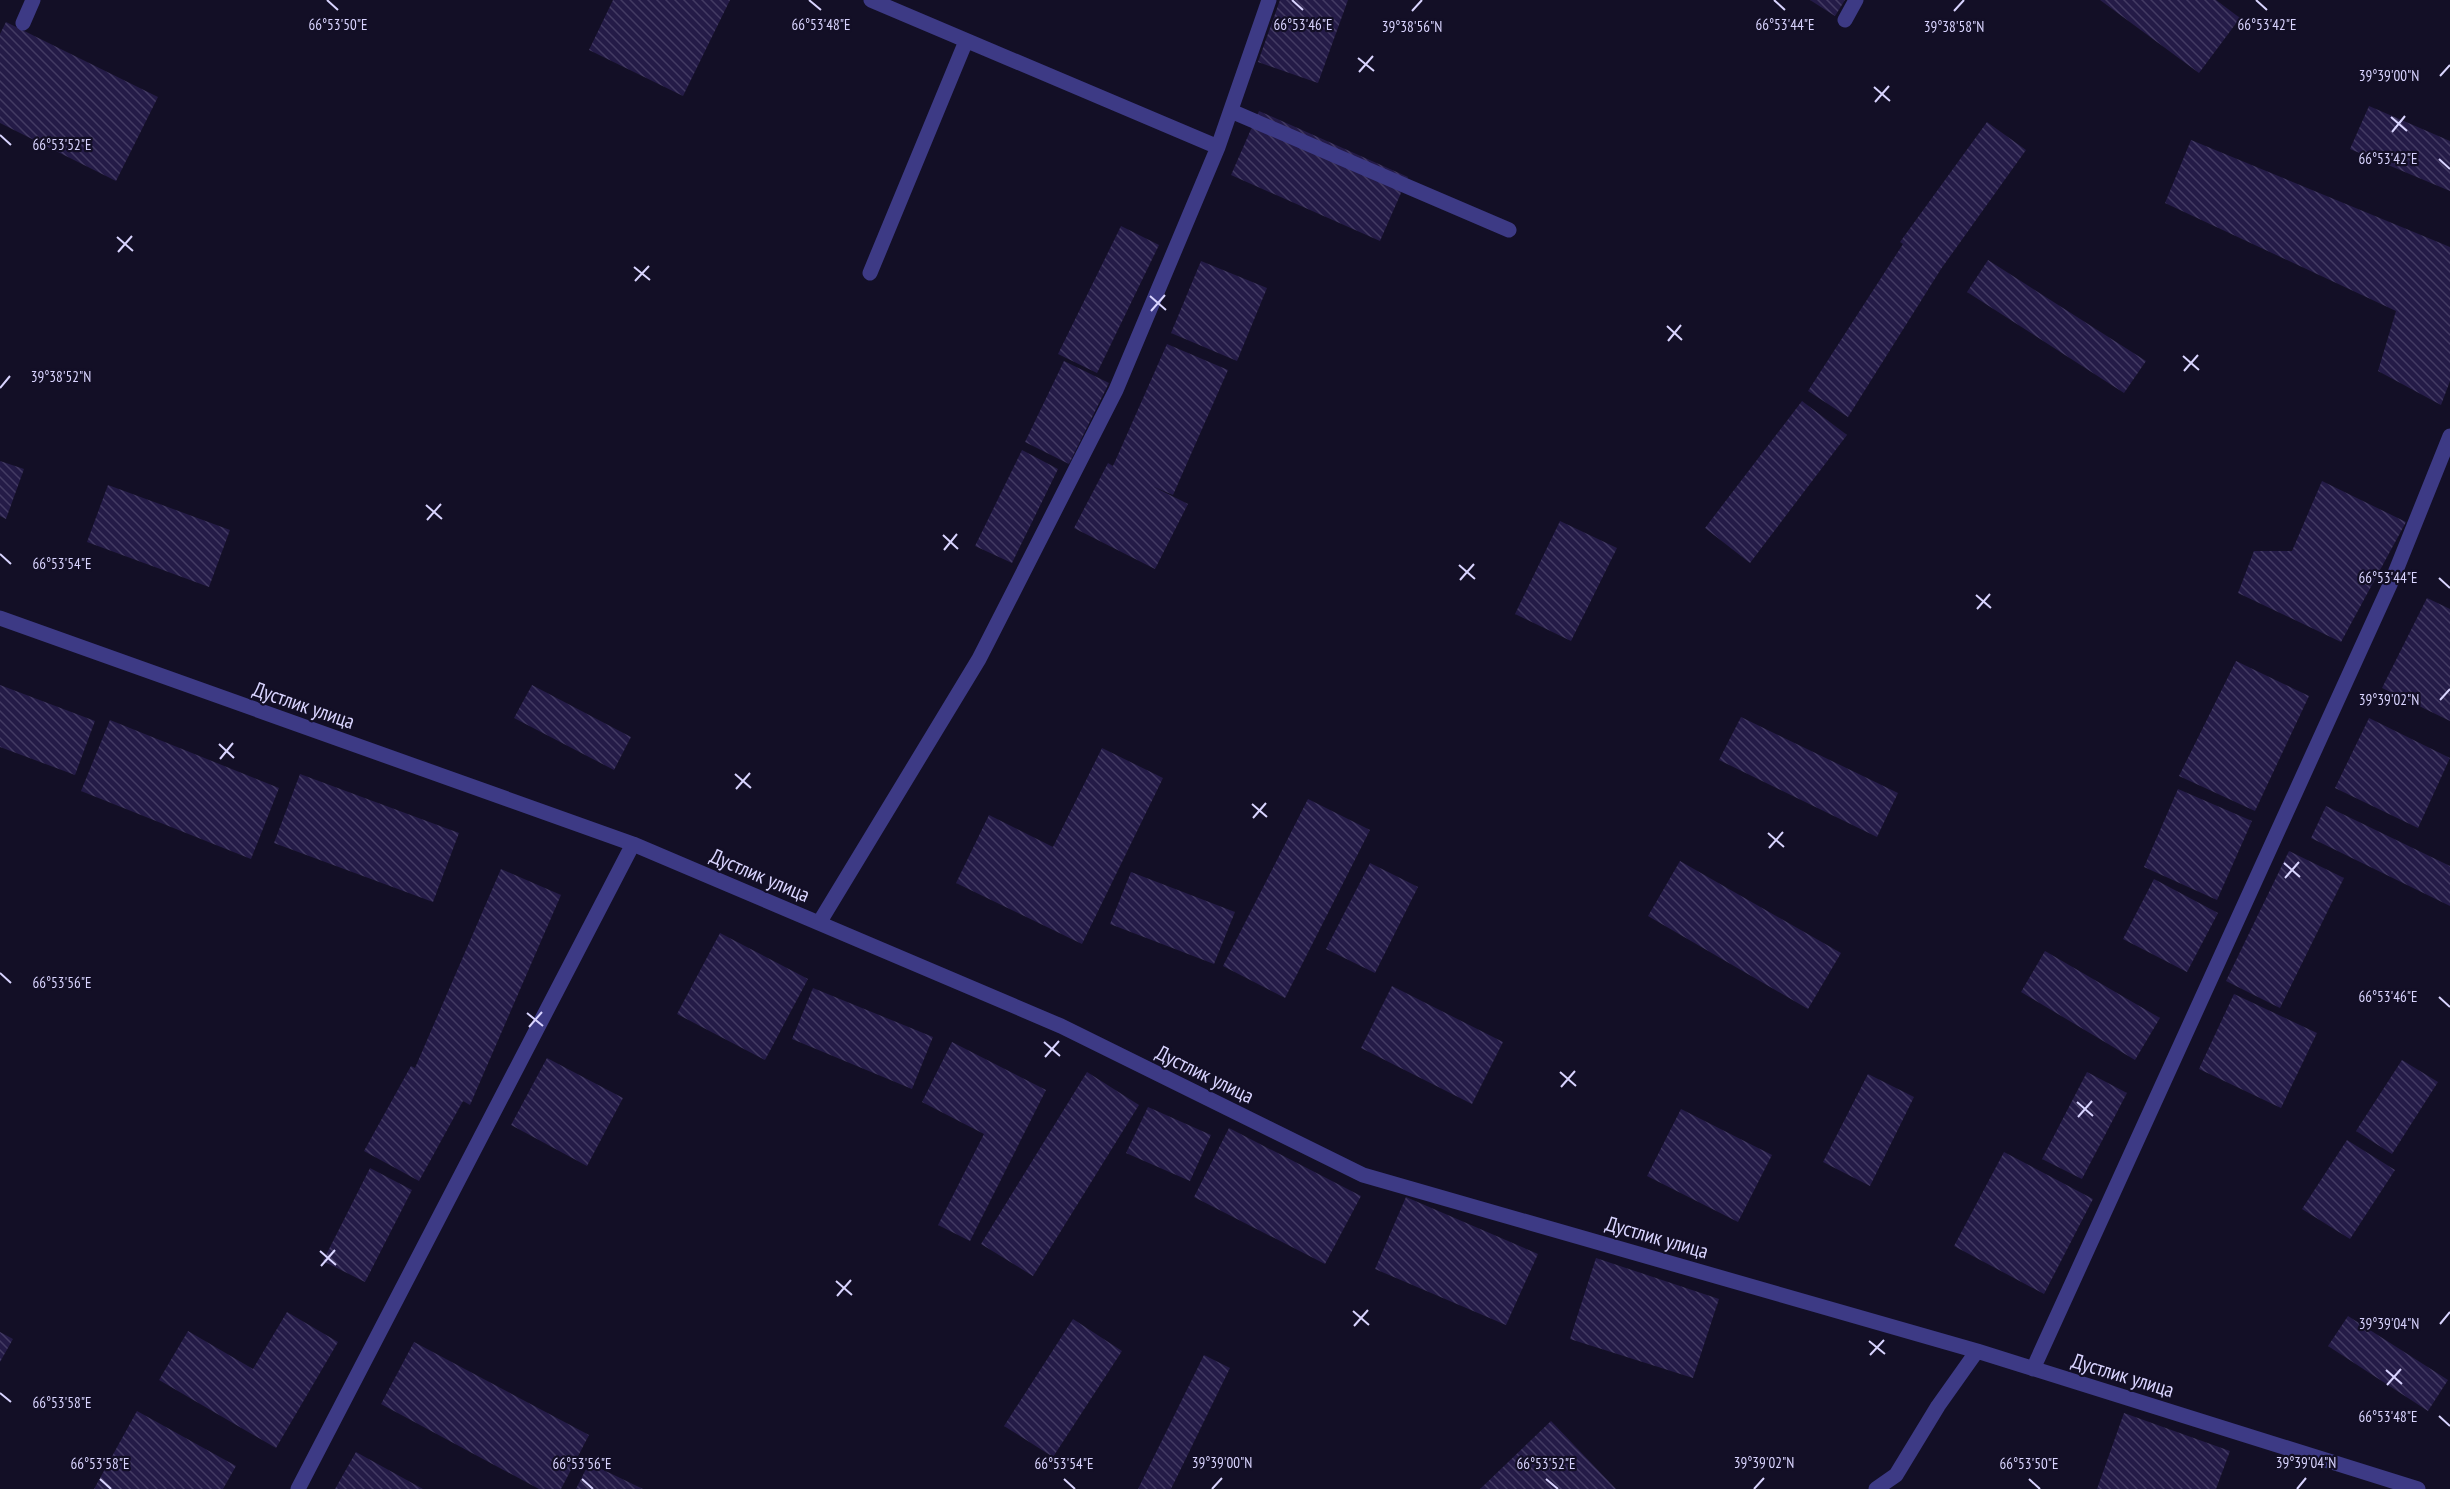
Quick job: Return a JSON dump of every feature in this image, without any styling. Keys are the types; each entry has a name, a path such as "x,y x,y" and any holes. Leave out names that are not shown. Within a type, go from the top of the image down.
{"street":[{"path":"23,23 33,0"},
{"path":"871,0 1218,147"},
{"path":"819,923 979,659 1116,390 1218,147 1269,0"},
{"path":"1845,20 1856,0"},
{"path":"870,273 966,41"},
{"path":"1231,111 1509,230"},
{"path":"2034,1369 2393,578 2450,436"},
{"name":"Дустлик улица","path":"0,618 633,844 1061,1026 1363,1175 1977,1351 2418,1489"},
{"path":"298,1489 633,844"},
{"path":"1876,1489 1896,1475 1938,1406 1977,1351"}],"building":[{"path":"613,0 730,0 683,96 589,50"},
{"path":"1280,0 1348,0 1318,83 1258,62"},
{"path":"1810,0 1845,0 1835,16"},
{"path":"2100,0 2216,0 2240,18 2199,73"},
{"path":"6,22 158,97 116,181 0,123 0,34"},
{"path":"2369,106 2450,141 2450,191 2350,149"},
{"path":"1259,111 1408,177 1380,241 1231,175"},
{"path":"1987,122 2026,150 1941,269 1848,417 1808,391 1903,244 1900,242"},
{"path":"2191,140 2450,247 2450,381 2441,405 2378,371 2396,311 2165,203"},
{"path":"1121,226 1159,245 1097,373 1058,354"},
{"path":"1988,260 2146,361 2124,393 1967,292"},
{"path":"1201,261 1267,288 1237,361 1171,333"},
{"path":"1167,344 1228,370 1173,495 1152,486 1188,504 1155,569 1074,528 1108,463 1113,466"},
{"path":"1064,361 1109,383 1069,464 1025,442"},
{"path":"1802,401 1847,435 1750,563 1705,528"},
{"path":"1022,450 1058,469 1012,563 975,546"},
{"path":"0,461 24,469 6,519 0,516"},
{"path":"2322,481 2406,522 2341,642 2238,593 2254,551 2292,551"},
{"path":"108,485 230,530 209,587 87,542"},
{"path":"1560,521 1617,548 1571,641 1515,614"},
{"path":"2427,598 2450,609 2450,721 2382,688"},
{"path":"2236,661 2309,696 2255,811 2179,776"},
{"path":"0,685 95,721 75,775 0,747"},
{"path":"532,685 631,737 614,770 514,718"},
{"path":"1741,717 1898,793 1877,837 1719,760"},
{"path":"2369,718 2450,758 2418,828 2335,788"},
{"path":"110,720 279,788 251,859 81,791"},
{"path":"1102,748 1163,778 1082,944 956,883 989,815 1053,847"},
{"path":"300,774 459,833 433,902 274,843"},
{"path":"2178,789 2252,821 2217,900 2144,867"},
{"path":"1308,799 1370,830 1285,998 1223,966"},
{"path":"2326,806 2450,866 2450,906 2311,838"},
{"path":"2289,851 2344,878 2280,1008 2226,981"},
{"path":"1680,861 1841,953 1808,1009 1648,916"},
{"path":"1370,863 1418,887 1375,973 1326,949"},
{"path":"501,869 561,895 470,1105 463,1101 419,1181 364,1151 411,1066 415,1068"},
{"path":"1131,872 1235,912 1214,964 1110,924"},
{"path":"2154,879 2218,913 2187,972 2123,939"},
{"path":"720,933 808,979 765,1060 677,1014"},
{"path":"2045,951 2160,1018 2135,1060 2021,992"},
{"path":"1392,986 1503,1042 1472,1104 1361,1048"},
{"path":"813,988 933,1037 912,1089 792,1039"},
{"path":"2234,994 2317,1033 2281,1108 2199,1069"},
{"path":"952,1042 1046,1090 970,1241 938,1225 984,1134 922,1102"},
{"path":"547,1058 623,1098 587,1166 511,1125"},
{"path":"2402,1060 2438,1082 2392,1154 2356,1131"},
{"path":"1087,1072 1139,1105 1033,1276 981,1244"},
{"path":"2087,1072 2127,1093 2082,1179 2042,1159"},
{"path":"1868,1074 1914,1097 1870,1186 1823,1162"},
{"path":"1148,1107 1211,1135 1190,1181 1126,1153"},
{"path":"1681,1109 1772,1155 1738,1222 1647,1176"},
{"path":"1229,1128 1361,1196 1325,1264 1194,1197"},
{"path":"2347,1140 2395,1170 2350,1239 2302,1209"},
{"path":"2004,1152 2093,1199 2044,1294 1954,1246"},
{"path":"370,1168 412,1190 365,1282 323,1261"},
{"path":"1406,1197 1538,1254 1506,1325 1375,1269"},
{"path":"1596,1258 1719,1299 1693,1378 1570,1339"},
{"path":"287,1312 338,1342 276,1448 159,1380 188,1331 253,1369"},
{"path":"2348,1316 2448,1380 2428,1411 2328,1346"},
{"path":"1073,1319 1122,1351 1053,1457 1004,1426"},
{"path":"0,1332 13,1339 0,1362"},
{"path":"414,1342 589,1435 561,1489 539,1489 381,1404"},
{"path":"1204,1355 1230,1368 1171,1489 1138,1489"},
{"path":"137,1411 236,1466 223,1489 94,1489"},
{"path":"2124,1413 2230,1451 2216,1489 2097,1489"},
{"path":"1551,1421 1616,1489 1480,1489"},
{"path":"356,1452 423,1489 335,1489"},
{"path":"589,1463 643,1489 576,1489"}]}
